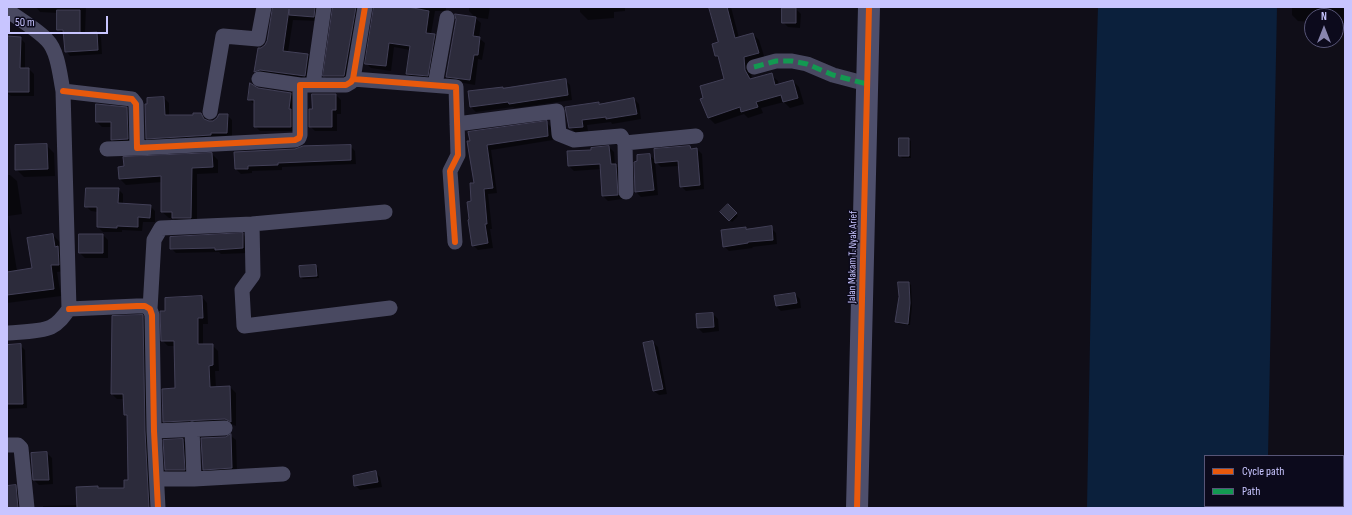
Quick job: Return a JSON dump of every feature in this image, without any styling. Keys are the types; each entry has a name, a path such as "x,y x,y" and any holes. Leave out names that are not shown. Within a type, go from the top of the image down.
{"street":[{"path":"210,112 223,36 258,39 264,7"},
{"path":"107,149 295,140 299,138 306,85 324,7"},
{"path":"259,79 306,85 346,85 351,82 353,79 365,7"},
{"name":"Jalan Makam T. Nyak Arief","path":"857,508 869,7"},
{"path":"7,10 48,41 58,65 63,91 69,309 62,320 51,327 26,332 7,333"},
{"path":"435,85 447,18"},
{"path":"754,67 776,61 792,61 807,64 833,75 867,84"},
{"path":"353,79 456,87 458,155 450,171 455,242"},
{"path":"63,91 134,101 136,104 137,148"},
{"path":"457,124 557,110 559,134 574,140 621,136 626,143 626,192"},
{"path":"626,143 696,136"},
{"path":"158,508 154,431 152,315 150,309 154,240 161,228 252,224 385,212"},
{"path":"252,224 253,275 242,290 244,326 390,308"},
{"path":"69,309 137,306 145,306 150,309"},
{"path":"154,431 225,428"},
{"path":"192,429 194,479"},
{"path":"7,445 18,445 21,448 27,508"},
{"path":"157,479 194,479 283,474"}],"water":[{"path":"1098,7 1277,7 1268,455 1204,455 1204,507 1267,508 1087,508 1093,174"}],"building":[{"path":"273,7 315,7 314,17 289,15 289,9 283,51 308,54 305,76 260,70 254,72 258,48 265,45 267,41"},
{"path":"333,7 356,7 344,76 323,76"},
{"path":"374,7 408,7 429,11 426,33 435,34 428,76 406,74 410,46 389,43 386,66 365,64"},
{"path":"709,7 727,7 735,38 753,33 759,53 744,57 745,70 750,79 772,73 775,85 793,80 798,98 783,102 781,95 756,102 758,107 741,112 740,107 708,118 700,99 703,98 700,86 724,79 718,56 715,56 712,44 718,42"},
{"path":"782,8 796,8 796,23 782,23"},
{"path":"57,10 80,10 80,33 97,32 98,50 65,52 63,30 57,30"},
{"path":"455,14 476,17 473,36 480,37 478,55 474,55 470,80 446,77 456,20"},
{"path":"7,36 21,37 20,68 29,68 29,92 7,92"},
{"path":"566,79 568,95 509,104 508,102 470,107 468,91 503,88"},
{"path":"250,83 258,88 291,93 289,109 291,109 291,127 254,127 254,100 248,100"},
{"path":"312,94 336,94 336,110 332,110 332,127 309,127 309,109 312,109"},
{"path":"164,97 165,115 193,115 193,113 201,113 204,119 213,121 219,114 228,114 227,133 146,139 145,104 147,104 147,98"},
{"path":"634,98 637,114 606,119 606,117 582,120 583,127 569,128 565,107 599,102 599,104"},
{"path":"96,104 127,107 128,139 111,140 111,122 96,122"},
{"path":"547,121 548,136 487,145 493,188 484,189 487,224 485,224 488,243 472,246 467,202 471,201 470,183 474,183 467,141 470,141 468,132"},
{"path":"899,138 909,138 909,156 899,156"},
{"path":"47,144 48,169 15,170 15,145"},
{"path":"351,145 351,160 278,163 278,165 248,166 248,169 235,169 234,152 295,149 303,146"},
{"path":"609,146 611,164 616,164 618,195 602,196 600,164 568,166 567,151 591,150 591,148"},
{"path":"690,146 691,149 697,148 700,185 680,187 678,161 655,163 654,149"},
{"path":"212,153 213,167 192,168 191,218 172,218 172,212 161,212 161,176 119,179 118,167 124,166 123,157"},
{"path":"650,154 654,190 635,192 634,162 637,161 637,155"},
{"path":"86,188 119,188 118,203 151,205 150,218 138,217 138,227 97,227 97,207 85,207"},
{"path":"728,204 737,213 729,221 720,212"},
{"path":"772,226 773,240 748,242 723,247 721,230"},
{"path":"243,233 243,248 215,250 215,248 170,249 170,237"},
{"path":"53,234 55,247 58,246 59,265 51,265 54,289 7,295 7,272 32,268 27,238"},
{"path":"79,234 103,234 103,253 79,253"},
{"path":"316,265 317,276 300,277 299,266"},
{"path":"898,282 909,282 910,303 908,324 895,322 899,297"},
{"path":"795,293 797,303 776,306 774,296"},
{"path":"202,296 203,318 198,318 198,344 213,344 213,365 209,366 210,387 230,386 231,422 225,419 163,422 162,389 175,388 174,341 161,341 160,311 165,311 165,298"},
{"path":"713,313 714,327 697,328 696,314"},
{"path":"143,315 145,431 149,508 77,508 76,487 98,486 98,488 124,488 124,480 128,480 127,415 124,415 123,394 111,394 112,316"},
{"path":"653,341 663,389 653,391 643,343"},
{"path":"21,344 23,404 7,404 7,345"},
{"path":"231,434 232,468 203,470 201,438 225,437"},
{"path":"183,439 185,470 165,470 163,440"},
{"path":"47,452 49,480 33,480 31,453"},
{"path":"376,471 378,482 354,486 353,476"},
{"path":"16,485 18,508 7,508 7,486"}],"marked path":[{"path":"754,67 776,61 792,61 807,64 833,75 867,84"}],"cycle path":[{"path":"63,91 132,99 136,104 137,148 295,140 299,138 300,135 300,85 346,85 353,79 365,7"},
{"path":"857,508 869,7"},
{"path":"353,79 456,87 458,155 450,171 455,242"},
{"path":"69,309 137,306 145,306 150,309 152,315 154,431 158,508"}]}
